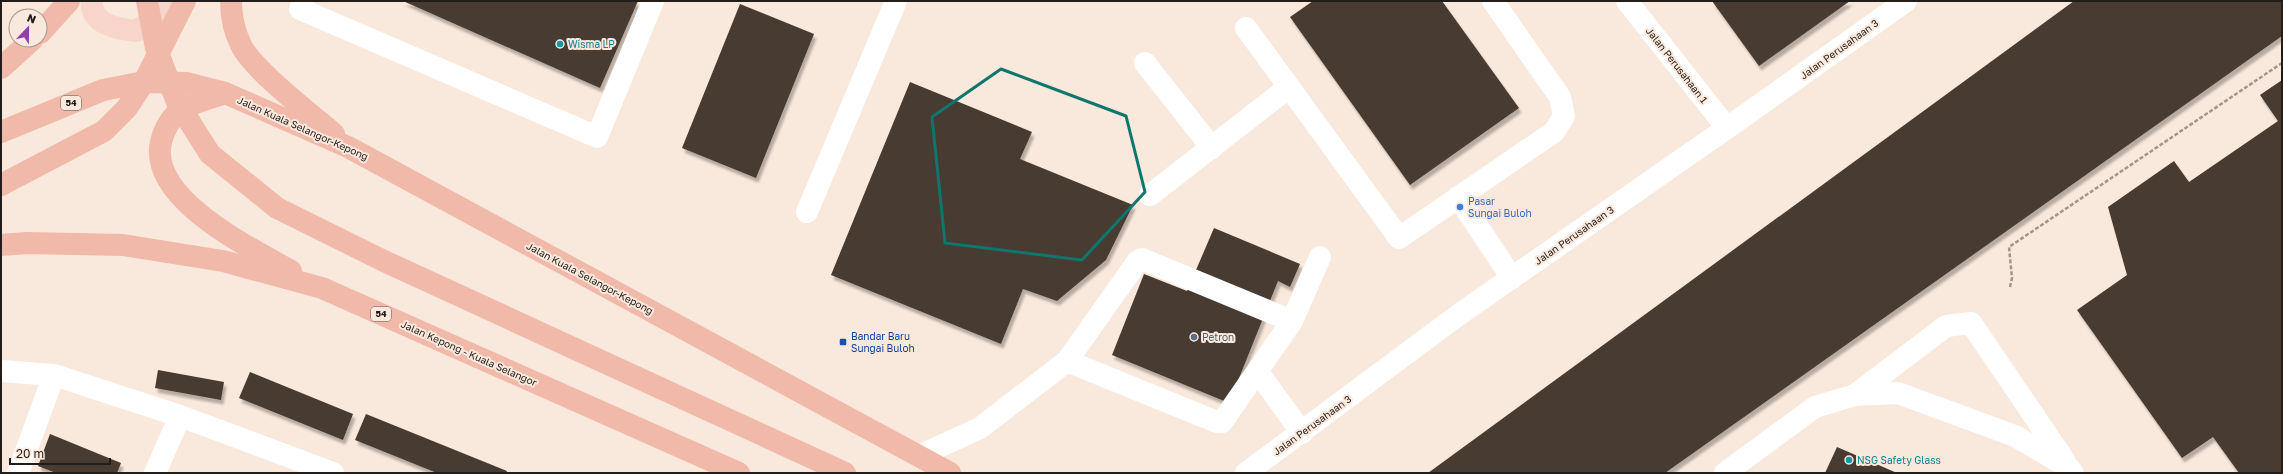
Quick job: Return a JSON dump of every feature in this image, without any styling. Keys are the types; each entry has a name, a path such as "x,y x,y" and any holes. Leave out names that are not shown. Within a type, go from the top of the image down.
{"highway":[{"path":"48,23 69,1"},
{"path":"147,1 156,48 177,102 210,154 277,208 384,261 845,473"},
{"path":"1,185 104,131 127,108 144,82 185,1"},
{"path":"231,1 231,19 241,46 258,67 348,147"},
{"path":"1,68 23,48"},
{"name":"54","path":"1,132 103,90 144,82 186,83 225,93"},
{"path":"225,93 180,111 165,127 159,153 166,179 190,206 233,239 322,288"},
{"name":"Jalan Kuala Selangor-Kepong","path":"225,93 348,147 950,473"},
{"name":"Jalan Kepong - Kuala Selangor","path":"1,245 27,243 123,244 223,261 322,288 739,473"}],"main road":[{"path":"92,1 92,5 100,21 116,28 136,31 168,10 174,1"}],"street":[{"path":"303,1 300,9 597,137 653,1"},
{"path":"807,212 896,1"},
{"path":"1246,28 1399,238 1554,132 1564,116 1560,97 1493,1"},
{"name":"Jalan Perusahaan 1","path":"1627,1 1727,128"},
{"name":"Jalan Perusahaan 3","path":"1246,473 1302,433 1457,316 1906,1"},
{"path":"1146,63 1212,148"},
{"path":"1150,195 1289,88"},
{"path":"1458,197 1512,278"},
{"path":"1067,361 1217,422 1225,418 1292,321 1320,257"},
{"path":"919,456 980,428 1067,361 1137,262 1142,259 1292,321"},
{"path":"1855,395 1946,326 1972,323 2071,470"},
{"path":"1,371 54,375 180,416 332,473"},
{"path":"1258,372 1302,433"},
{"path":"18,473 54,375"},
{"path":"1726,473 1815,407 1855,395 1898,394 2015,436 2071,470"},
{"path":"154,473 180,416"}],"path":[{"path":"2010,287 2012,278 2009,247 2282,63"}],"highlighted area":[{"path":"1001,69 1126,116 1145,192 1082,260 945,243 932,117"}],"building":[{"name":"Wisma LP","path":"403,1 638,1 600,88"},
{"path":"1313,1 1442,1 1519,108 1410,185 1290,17"},
{"path":"1712,1 1850,1 1759,66"},
{"path":"2074,1 2282,1 2282,36 1665,473 1428,473"},
{"path":"740,4 814,34 756,178 682,148"},
{"path":"2282,80 2282,473 2239,473 2213,437 2182,458 2077,310 2127,275 2108,207 2174,161 2189,182 2278,121 2260,95"},
{"path":"910,82 1032,132 1020,159 1133,205 1106,260 1057,301 1023,289 1001,344 831,275"},
{"path":"1214,228 1300,264 1290,287 1278,281 1229,403 1112,355 1144,274 1187,291"},
{"path":"158,370 224,382 221,400 155,388"},
{"path":"250,372 353,414 343,440 239,398"},
{"path":"366,414 507,471 506,473 437,473 355,440"},
{"path":"50,434 121,463 117,473 56,473 38,466"},
{"name":"NSG Safety Glass","path":"1837,447 1897,473 1825,473"}],"place":[{"name":"Wisma LP","path":"560,44"},
{"name":"Pasar Sungai Buloh","path":"1460,207"},
{"name":"Petron","path":"1194,337"},
{"name":"Bandar Baru Sungai Buloh","path":"843,342"},
{"name":"NSG Safety Glass","path":"1849,460"}]}
